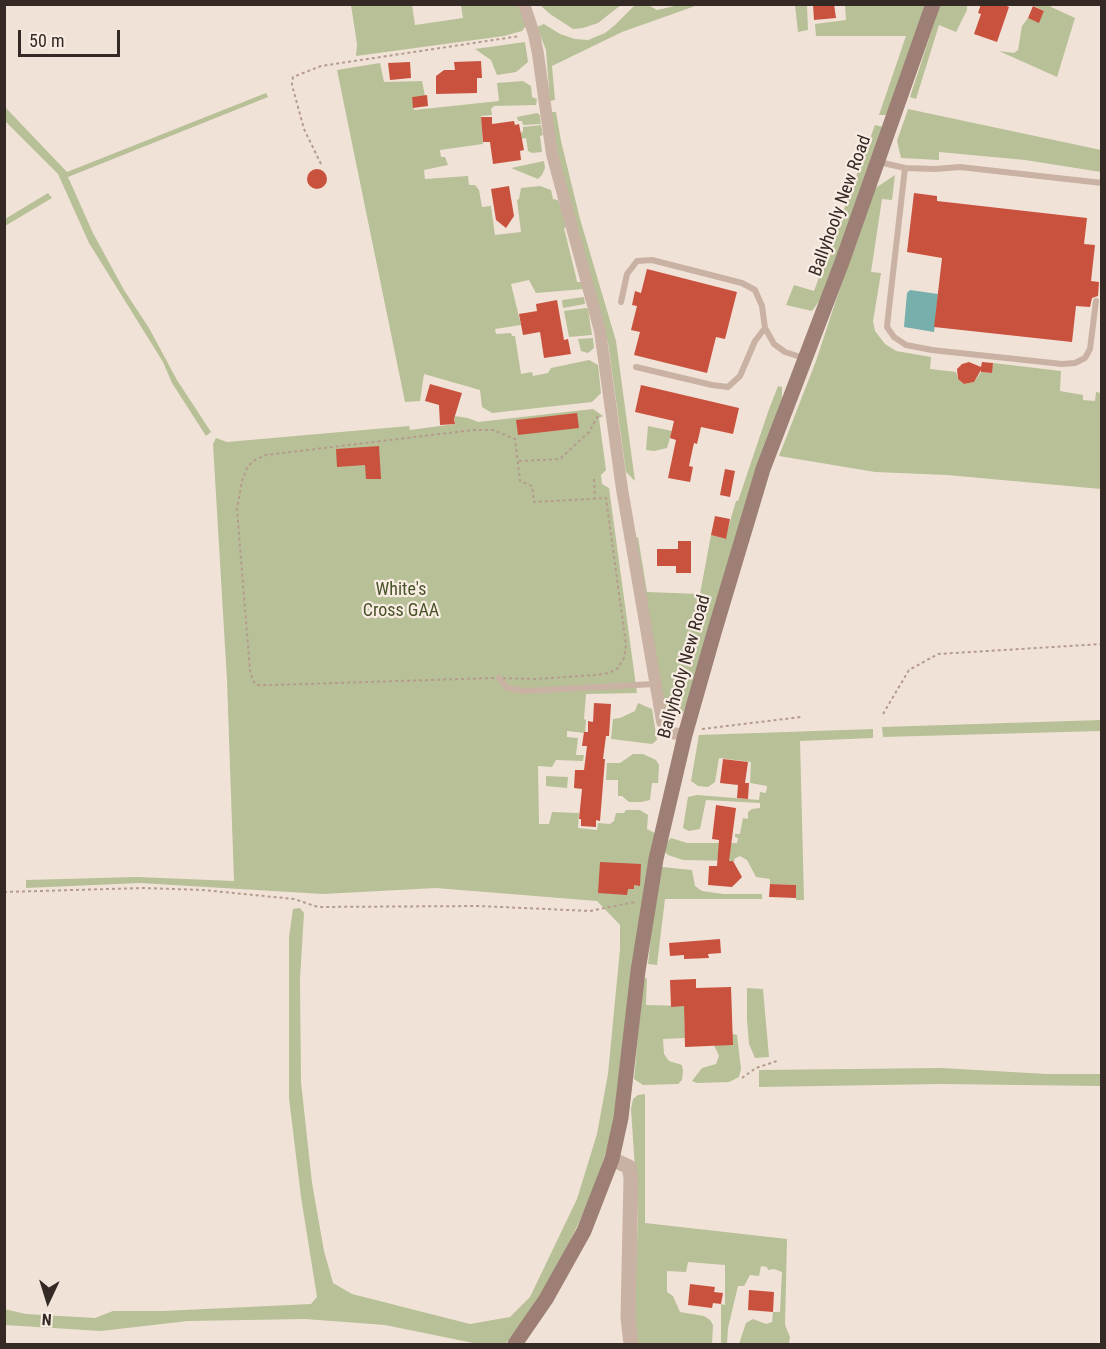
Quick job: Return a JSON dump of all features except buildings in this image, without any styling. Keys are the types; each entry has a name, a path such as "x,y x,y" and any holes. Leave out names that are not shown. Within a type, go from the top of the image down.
{"main road":[{"name":"Ballyhooly New Road","path":"515,1344 546,1299 578,1241 612,1159 625,1088 650,890 692,732 714,633 763,469 842,262 933,4"}],"street":[{"path":"524,4 538,54 552,154 600,331 624,499 662,721 666,729 672,733 692,732"},
{"path":"612,1159 629,1167 631,1179 628,1317 631,1344"}],"lane":[{"path":"878,162 905,168 960,167 1101,183"},
{"path":"905,168 887,327 894,338 906,345 932,350 1062,364 1075,363 1085,358 1090,349 1096,301"},
{"path":"621,302 627,274 637,261 652,260 742,283 755,290 762,306 765,328 774,344 785,352 804,358"},
{"path":"636,367 728,387 740,376 755,341 765,328"},
{"path":"499,678 507,688 525,691 654,684"}],"path":[{"path":"321,164 304,129 292,85 293,77 321,66 524,36"},
{"path":"518,461 560,459 589,432 599,414 602,415 601,421 613,420"},
{"path":"493,430 515,439 518,461 520,481 532,486 534,502 606,498 626,645 624,658 618,668 609,673 536,678 257,685 253,681 250,671 237,509 242,481 248,466 255,460 266,455 493,430"},
{"path":"594,478 595,499"},
{"path":"883,714 909,670 938,654 1101,644"},
{"path":"692,732 801,717"},
{"path":"4,892 114,888 192,890 294,899 318,907 478,906 590,911 635,902"},
{"path":"742,1078 756,1068 777,1061"}],"green space":[{"path":"351,5 412,5 415,25 463,18 461,5 519,5 525,20 525,27 522,31 504,36 356,56 357,44"},
{"path":"540,5 621,5 598,23 573,29"},
{"path":"635,5 648,5 657,10 679,5 698,5 622,32 552,66 555,100 550,101 546,50 537,27 544,24 560,34 588,40 605,33"},
{"path":"795,5 807,5 808,30 798,32"},
{"path":"845,5 926,5 888,115 879,115 906,36 816,36 815,24 846,20"},
{"path":"940,5 967,5 967,10 956,32 939,25 916,99 910,97"},
{"path":"1033,5 1050,5 1075,18 1057,77 999,51 1014,53 1018,50 1022,26 1028,18 1039,22 1044,11"},
{"path":"525,42 528,62 516,72 497,75 491,60 475,49"},
{"path":"380,63 384,82 422,81 425,96 412,97 414,110 499,101 497,83 523,81 531,86 532,97 537,99 536,105 494,106 491,109 492,115 481,116 483,144 440,150 441,157 445,157 448,165 424,170 425,179 468,176 469,185 475,185 479,190 482,207 491,206 495,235 521,232 517,200 521,188 540,186 551,190 553,199 558,200 567,227 564,228 577,282 581,282 583,289 536,293 529,280 511,284 521,325 495,329 496,334 511,333 515,336 521,374 532,372 533,376 548,373 551,368 589,360 598,365 601,393 592,402 492,413 482,407 480,390 424,374 420,401 405,402 337,70"},
{"path":"266,93 268,97 68,177 93,233 124,290 149,328 177,380 211,432 206,436 89,243 58,174 5,121 5,107 67,172"},
{"path":"908,109 1101,150 1101,172 1025,160 939,152 939,160 901,158 897,141"},
{"path":"550,112 556,112 580,219 616,341 635,481 626,472 608,343 562,176"},
{"path":"537,113 540,115 541,124 523,125 522,121 518,121 517,117"},
{"path":"541,125 542,152 532,153 528,151 526,138 519,139 519,133 523,132 523,127"},
{"path":"875,125 883,127 822,297 812,311 786,305 794,285 814,291"},
{"path":"544,161 545,168 538,179 511,168"},
{"path":"895,175 892,200 882,199 871,272 881,273 873,321 875,331 885,344 896,351 931,357 930,369 956,372 958,379 964,384 974,382 981,372 991,373 993,363 1061,371 1060,391 1083,395 1083,400 1095,401 1096,392 1101,393 1101,489 947,475 875,472 779,456 816,361 869,200 874,189"},
{"path":"48,193 52,198 5,226 5,219"},
{"path":"584,297 585,304 563,308 562,300"},
{"path":"586,308 592,335 569,337 564,311"},
{"path":"593,338 594,348 588,353 581,351 578,339"},
{"path":"778,386 782,387 782,398 687,702 683,713 678,717 670,717 665,713 636,538 638,537 647,592 700,594 711,535 725,539 736,501 738,501"},
{"name":"White's Cross GAA","path":"593,409 603,416 599,418 606,470 601,475 602,484 609,488 637,693 586,694 585,733 567,731 567,737 578,738 576,755 584,755 583,761 556,760 552,767 538,766 539,824 549,824 552,812 579,813 578,828 597,830 598,823 610,824 614,821 616,813 640,810 648,815 647,829 655,833 612,1132 591,1197 545,1287 516,1332 505,1344 478,1344 385,1325 305,1319 188,1321 101,1331 5,1325 4,1309 26,1314 95,1318 113,1311 311,1304 317,1297 301,1197 289,1098 289,937 293,909 300,908 304,913 300,979 301,1082 312,1183 324,1251 333,1283 352,1294 470,1324 510,1317 530,1297 577,1199 597,1134 608,1074 620,949 620,925 597,901 436,888 323,894 140,883 26,888 26,880 137,877 234,881 227,680 213,444 216,438 227,442 409,426 410,430 455,424 454,416 478,422"},
{"path":"648,426 672,431 667,448 646,450"},
{"path":"638,703 652,709 657,740 652,744 611,739 613,719 635,711"},
{"path":"1102,720 1101,731 883,737 882,727"},
{"path":"873,729 873,738 800,741 804,900 796,900 796,885 770,884 770,879 756,877 747,860 740,856 734,859 735,861 683,860 665,852 667,842 671,838 687,843 737,843 738,838 735,834 740,834 743,818 748,819 748,812 760,808 760,803 706,800 700,829 689,831 683,828 688,797 697,795 759,800 760,792 766,793 767,786 750,783 751,762 719,758 715,782 708,787 698,786 691,781 699,735"},
{"path":"633,754 643,754 656,760 659,765 658,783 652,783 650,800 629,802 622,796 618,796 618,780 606,780 607,763 620,763"},
{"path":"546,776 568,777 567,788 546,786"},
{"path":"662,867 692,870 695,886 702,891 723,894 762,894 762,899 665,899 657,965 648,964 655,898"},
{"path":"647,978 646,1005 684,1006 685,1038 663,1039 664,1054 669,1061 682,1065 682,1080 678,1084 643,1085 634,1079 643,979"},
{"path":"747,988 763,989 769,1057 755,1058 749,1044"},
{"path":"733,1034 737,1035 741,1069 739,1077 729,1082 697,1083 692,1081 702,1068 716,1064 719,1056 714,1045"},
{"path":"941,1068 1047,1074 1101,1074 1101,1086 941,1084 759,1087 759,1070"},
{"path":"645,1094 645,1223 787,1239 785,1325 790,1337 789,1344 739,1344 746,1323 753,1319 766,1324 772,1322 773,1312 780,1312 782,1272 774,1269 768,1270 767,1267 761,1266 759,1276 750,1275 744,1286 738,1286 728,1328 727,1344 721,1344 721,1304 725,1305 725,1265 688,1262 686,1272 667,1271 667,1292 673,1296 680,1312 704,1316 710,1320 713,1325 712,1344 636,1344 634,1328 638,1214 631,1109 633,1099"}],"water":[{"path":"910,290 938,294 934,332 904,327 907,293"}]}
